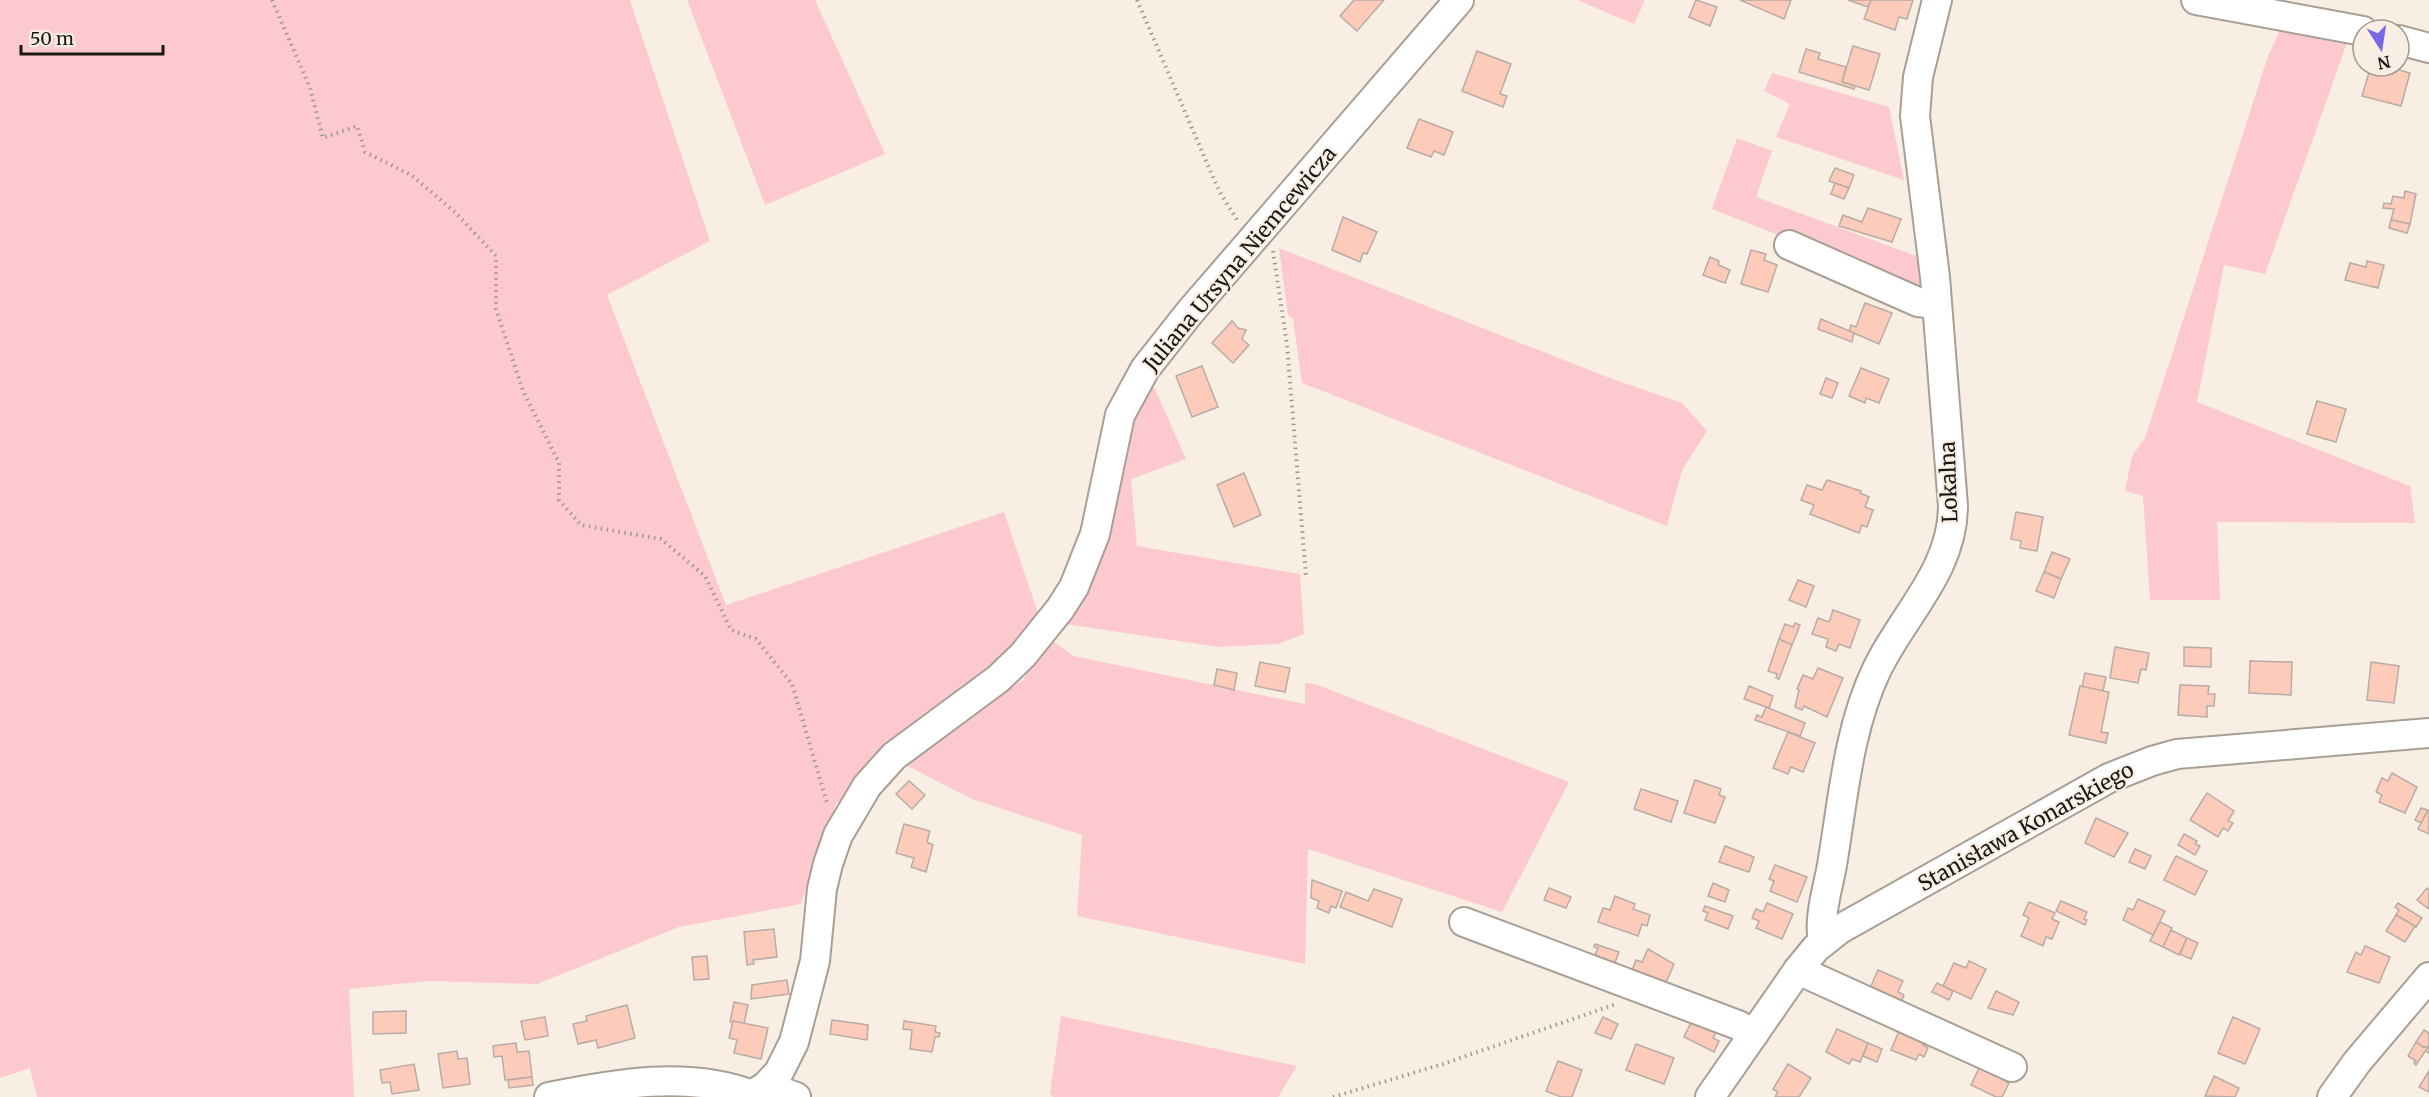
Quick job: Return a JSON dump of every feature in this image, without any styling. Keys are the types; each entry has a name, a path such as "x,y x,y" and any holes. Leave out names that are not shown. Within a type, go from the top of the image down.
{"street":[{"name":"Juliana Ursyna Niemcewicza","path":"755,1092 779,1072 794,1042 815,961 822,889 838,835 867,786 894,756 966,705 998,679 1023,655 1059,609 1074,587 1095,534 1113,439 1120,415 1131,392 1153,357 1262,244 1459,0"},
{"name":"Lokalna","path":"1823,942 1821,930 1828,889 1864,702 1877,668 1941,562 1952,528 1953,506 1937,304 1915,116 1918,76 1937,0"},
{"path":"2196,0 2351,29"},
{"path":"2411,43 2429,48"},
{"path":"1789,245 1918,302 1937,304"},
{"name":"Stanisława Konarskiego","path":"1710,1097 1798,970 1823,942 1840,929 2130,768 2185,753 2429,733"},
{"path":"1464,922 1647,990 1754,1034"},
{"path":"1798,970 2012,1067"},
{"path":"2332,1097 2357,1062 2429,977"},
{"path":"549,1097 605,1086 670,1081 726,1084 755,1092 796,1097"}],"path":[{"path":"272,0 310,88 323,138 357,126 365,152 411,175 454,212 496,255 496,309 523,391 560,462 558,500 581,525 661,539 705,576 731,630 756,639 792,684 811,756 838,835"},
{"path":"1137,0 1219,191 1262,244 1288,356 1306,576"},
{"path":"1333,1097 1443,1064 1622,1002 1647,990"}],"shaded area":[{"path":"0,0 630,0 710,241 607,295 726,605 1004,512 1038,613 988,671 836,804 801,904 679,927 537,984 428,981 349,989 354,1097 37,1097 30,1068 0,1078"},
{"path":"687,0 815,0 885,154 765,205"},
{"path":"1577,0 1645,0 1634,24"},
{"path":"2282,26 2349,37 2265,274 2224,265 2197,402 2410,486 2415,523 2217,522 2220,600 2150,600 2143,496 2125,491 2132,456 2145,438 2268,56"},
{"path":"1772,73 1889,107 1904,180 1776,137 1790,104 1764,91"},
{"path":"1737,138 1772,151 1756,197 1916,256 1923,292 1712,209"},
{"path":"1279,248 1607,377 1682,403 1707,431 1682,470 1667,526 1302,383 1293,319 1288,315"},
{"path":"1150,378 1186,459 1131,479 1137,546 1300,574 1304,634 1278,644 1218,647 1065,624 1123,435"},
{"path":"1050,639 1074,656 1305,704 1305,683 1315,684 1569,782 1502,912 1308,849 1305,964 1077,916 1082,835 972,799 904,764 975,708 1023,680"},
{"path":"1061,1016 1297,1066 1278,1097 1053,1097 1050,1093"}],"building":[{"path":"1354,0 1384,0 1357,31 1340,16"},
{"path":"1696,0 1717,7 1710,26 1689,17"},
{"path":"1740,0 1791,0 1784,19"},
{"path":"1848,0 1871,0 1868,7"},
{"path":"1871,0 1913,0 1907,19 1899,17 1895,30 1864,19"},
{"path":"1853,46 1880,54 1869,90 1842,82"},
{"path":"1806,49 1820,53 1818,59 1846,67 1842,82 1855,86 1854,89 1799,72"},
{"path":"1477,51 1511,64 1500,94 1507,96 1503,107 1462,91"},
{"path":"2367,78 2409,78 2401,106 2362,96"},
{"path":"1419,119 1453,132 1444,155 1434,151 1431,157 1407,148"},
{"path":"1835,168 1854,175 1849,188 1829,181"},
{"path":"1835,183 1849,188 1844,199 1831,194"},
{"path":"2405,191 2416,194 2410,224 2391,220 2394,209 2383,208 2384,203 2391,204 2393,196 2404,198"},
{"path":"1868,208 1901,219 1892,242 1839,226 1843,215 1862,222"},
{"path":"1343,217 1377,232 1367,254 1363,253 1360,262 1332,250"},
{"path":"2391,220 2410,224 2407,233 2389,228"},
{"path":"1751,250 1766,254 1764,260 1777,265 1768,292 1741,284"},
{"path":"1710,257 1719,261 1718,265 1730,270 1725,283 1703,275"},
{"path":"2367,261 2384,265 2378,288 2345,280 2350,263 2366,267"},
{"path":"1865,303 1892,313 1879,344 1849,331 1851,325 1856,327"},
{"path":"1821,319 1854,333 1852,342 1818,329"},
{"path":"1232,321 1238,328 1246,330 1242,339 1249,345 1233,363 1212,343"},
{"path":"1202,366 1218,407 1192,417 1176,376"},
{"path":"1861,368 1889,379 1879,403 1866,398 1865,403 1849,396"},
{"path":"1826,378 1838,383 1832,398 1820,394"},
{"path":"2317,401 2346,409 2336,442 2307,434"},
{"path":"1244,473 1261,515 1234,527 1217,485"},
{"path":"1827,480 1861,491 1860,493 1869,497 1865,507 1873,510 1867,527 1862,525 1859,533 1810,514 1814,505 1801,500 1807,485 1822,490"},
{"path":"2016,512 2043,517 2037,551 2020,548 2021,541 2011,539"},
{"path":"2052,552 2070,559 2061,579 2044,572"},
{"path":"2044,572 2061,579 2054,598 2036,591"},
{"path":"1798,580 1814,586 1806,607 1789,600"},
{"path":"1833,610 1860,620 1850,648 1839,644 1836,651 1826,647 1828,639 1812,634 1818,618 1829,622"},
{"path":"1795,623 1800,625 1792,645 1779,639 1785,624 1793,627"},
{"path":"1779,639 1792,645 1779,679 1776,678 1777,674 1768,671"},
{"path":"2115,647 2149,653 2146,670 2141,669 2138,683 2110,678"},
{"path":"2184,647 2211,648 2211,667 2184,666"},
{"path":"2250,661 2292,662 2291,695 2249,693"},
{"path":"1260,662 1290,668 1285,692 1255,686"},
{"path":"2371,662 2399,666 2394,703 2367,700"},
{"path":"1818,668 1843,678 1827,717 1804,706 1802,710 1795,707 1799,690 1797,689 1803,675 1813,679"},
{"path":"1217,669 1237,673 1234,690 1214,685"},
{"path":"2085,673 2106,677 2103,691 2082,687"},
{"path":"2180,685 2209,686 2208,694 2215,694 2214,706 2207,706 2207,717 2178,715"},
{"path":"1749,686 1773,696 1769,708 1744,699"},
{"path":"2080,686 2109,692 2101,732 2108,733 2106,743 2069,735"},
{"path":"1766,707 1805,723 1800,736 1755,720 1757,715 1762,717"},
{"path":"1788,732 1815,743 1803,772 1791,767 1788,774 1773,768"},
{"path":"2392,773 2417,787 2405,813 2379,802 2382,795 2376,792 2382,778 2388,781"},
{"path":"1695,780 1721,789 1719,795 1725,797 1715,823 1684,813"},
{"path":"909,781 925,795 912,809 896,794"},
{"path":"1641,789 1678,801 1671,822 1634,809"},
{"path":"2207,793 2234,811 2228,821 2233,823 2228,831 2223,828 2218,837 2190,820"},
{"path":"2421,808 2428,810 2422,823 2415,820"},
{"path":"2429,811 2429,834 2418,829"},
{"path":"2096,818 2128,833 2114,857 2085,843"},
{"path":"904,824 930,831 927,842 933,845 926,872 911,867 914,858 896,853"},
{"path":"2184,834 2197,841 2195,844 2200,846 2195,855 2178,845"},
{"path":"1725,846 1754,857 1749,872 1719,862"},
{"path":"2135,849 2151,856 2145,869 2129,862"},
{"path":"2176,856 2207,871 2195,895 2164,880"},
{"path":"1775,865 1807,877 1797,902 1770,891 1774,881 1769,879"},
{"path":"1312,880 1342,891 1336,908 1331,906 1329,913 1317,908 1319,901 1311,898"},
{"path":"1713,883 1729,890 1725,902 1708,896"},
{"path":"1549,888 1571,897 1566,908 1544,900"},
{"path":"2427,888 2429,890 2429,909 2417,900"},
{"path":"1374,889 1402,899 1392,927 1340,907 1346,892 1368,901"},
{"path":"1615,896 1635,904 1633,909 1650,915 1647,926 1642,924 1638,936 1598,922 1603,908 1610,910"},
{"path":"2138,899 2165,911 2153,935 2123,920 2128,908 2133,910"},
{"path":"2061,901 2087,912 2084,919 2087,920 2085,925 2056,911"},
{"path":"2029,902 2055,913 2052,919 2059,922 2052,939 2046,937 2043,946 2021,936 2029,918 2023,915"},
{"path":"1767,903 1793,914 1782,939 1756,928 1759,921 1752,918 1756,909 1763,912"},
{"path":"2398,903 2422,918 2416,927 2396,915 2399,910 2395,907"},
{"path":"1705,906 1733,916 1728,929 1705,920 1708,913 1703,911"},
{"path":"2396,915 2415,926 2405,942 2386,931"},
{"path":"2160,922 2172,928 2163,947 2150,941"},
{"path":"774,929 777,957 753,960 754,964 747,965 744,932"},
{"path":"2171,930 2187,938 2179,955 2163,947"},
{"path":"2187,938 2198,943 2191,959 2180,954"},
{"path":"1595,944 1619,952 1612,970 1592,963 1598,948 1594,947"},
{"path":"2365,946 2390,957 2379,983 2347,972 2356,952 2361,955"},
{"path":"1648,949 1674,964 1665,985 1631,973 1636,960 1642,962"},
{"path":"707,956 709,979 694,980 692,957"},
{"path":"1969,961 1986,969 1971,999 1943,986 1954,963 1966,968"},
{"path":"1878,970 1903,981 1898,992 1904,995 1898,1009 1867,995"},
{"path":"787,980 789,994 751,999 752,985"},
{"path":"1937,983 1953,991 1949,1000 1932,992"},
{"path":"1996,991 2019,1002 2013,1015 1988,1008"},
{"path":"734,1002 748,1005 744,1024 730,1022"},
{"path":"627,1005 635,1038 598,1048 596,1040 578,1044 573,1024 587,1021 586,1016"},
{"path":"406,1011 406,1033 373,1034 373,1012"},
{"path":"1694,1016 1718,1028 1713,1038 1719,1041 1714,1052 1684,1037"},
{"path":"545,1017 548,1036 525,1040 521,1021"},
{"path":"1603,1017 1618,1024 1611,1039 1595,1033"},
{"path":"2233,1017 2260,1029 2245,1064 2218,1053"},
{"path":"832,1020 868,1025 867,1040 830,1034"},
{"path":"733,1021 768,1028 761,1059 734,1053 737,1040 729,1038"},
{"path":"904,1021 936,1026 935,1032 940,1033 939,1037 935,1037 932,1052 910,1049 912,1030 903,1029"},
{"path":"1902,1024 1927,1035 1923,1045 1928,1048 1924,1057 1919,1054 1916,1060 1891,1050"},
{"path":"1837,1029 1868,1043 1860,1062 1852,1059 1849,1064 1826,1052"},
{"path":"2424,1030 2429,1033 2429,1053 2425,1051 2428,1047 2423,1047 2416,1042"},
{"path":"2416,1042 2423,1047 2428,1047 2416,1065 2414,1063 2416,1061 2408,1056"},
{"path":"516,1043 517,1052 529,1051 532,1077 505,1080 502,1056 494,1057 493,1046"},
{"path":"1868,1043 1882,1049 1877,1062 1863,1056"},
{"path":"1636,1044 1674,1058 1664,1084 1626,1070"},
{"path":"457,1051 458,1059 467,1058 470,1084 443,1088 438,1054"},
{"path":"1558,1061 1582,1070 1572,1097 1561,1097 1546,1091"},
{"path":"1982,1062 2005,1073 2002,1079 2009,1083 2002,1097 1996,1097 1971,1085"},
{"path":"414,1064 419,1090 392,1094 390,1082 382,1083 380,1070"},
{"path":"1788,1064 1811,1078 1799,1097 1775,1097 1778,1092 1773,1089"},
{"path":"2429,1071 2429,1092 2419,1087"},
{"path":"2214,1076 2239,1088 2235,1097 2205,1096"},
{"path":"532,1077 533,1085 509,1088 508,1080"}]}
